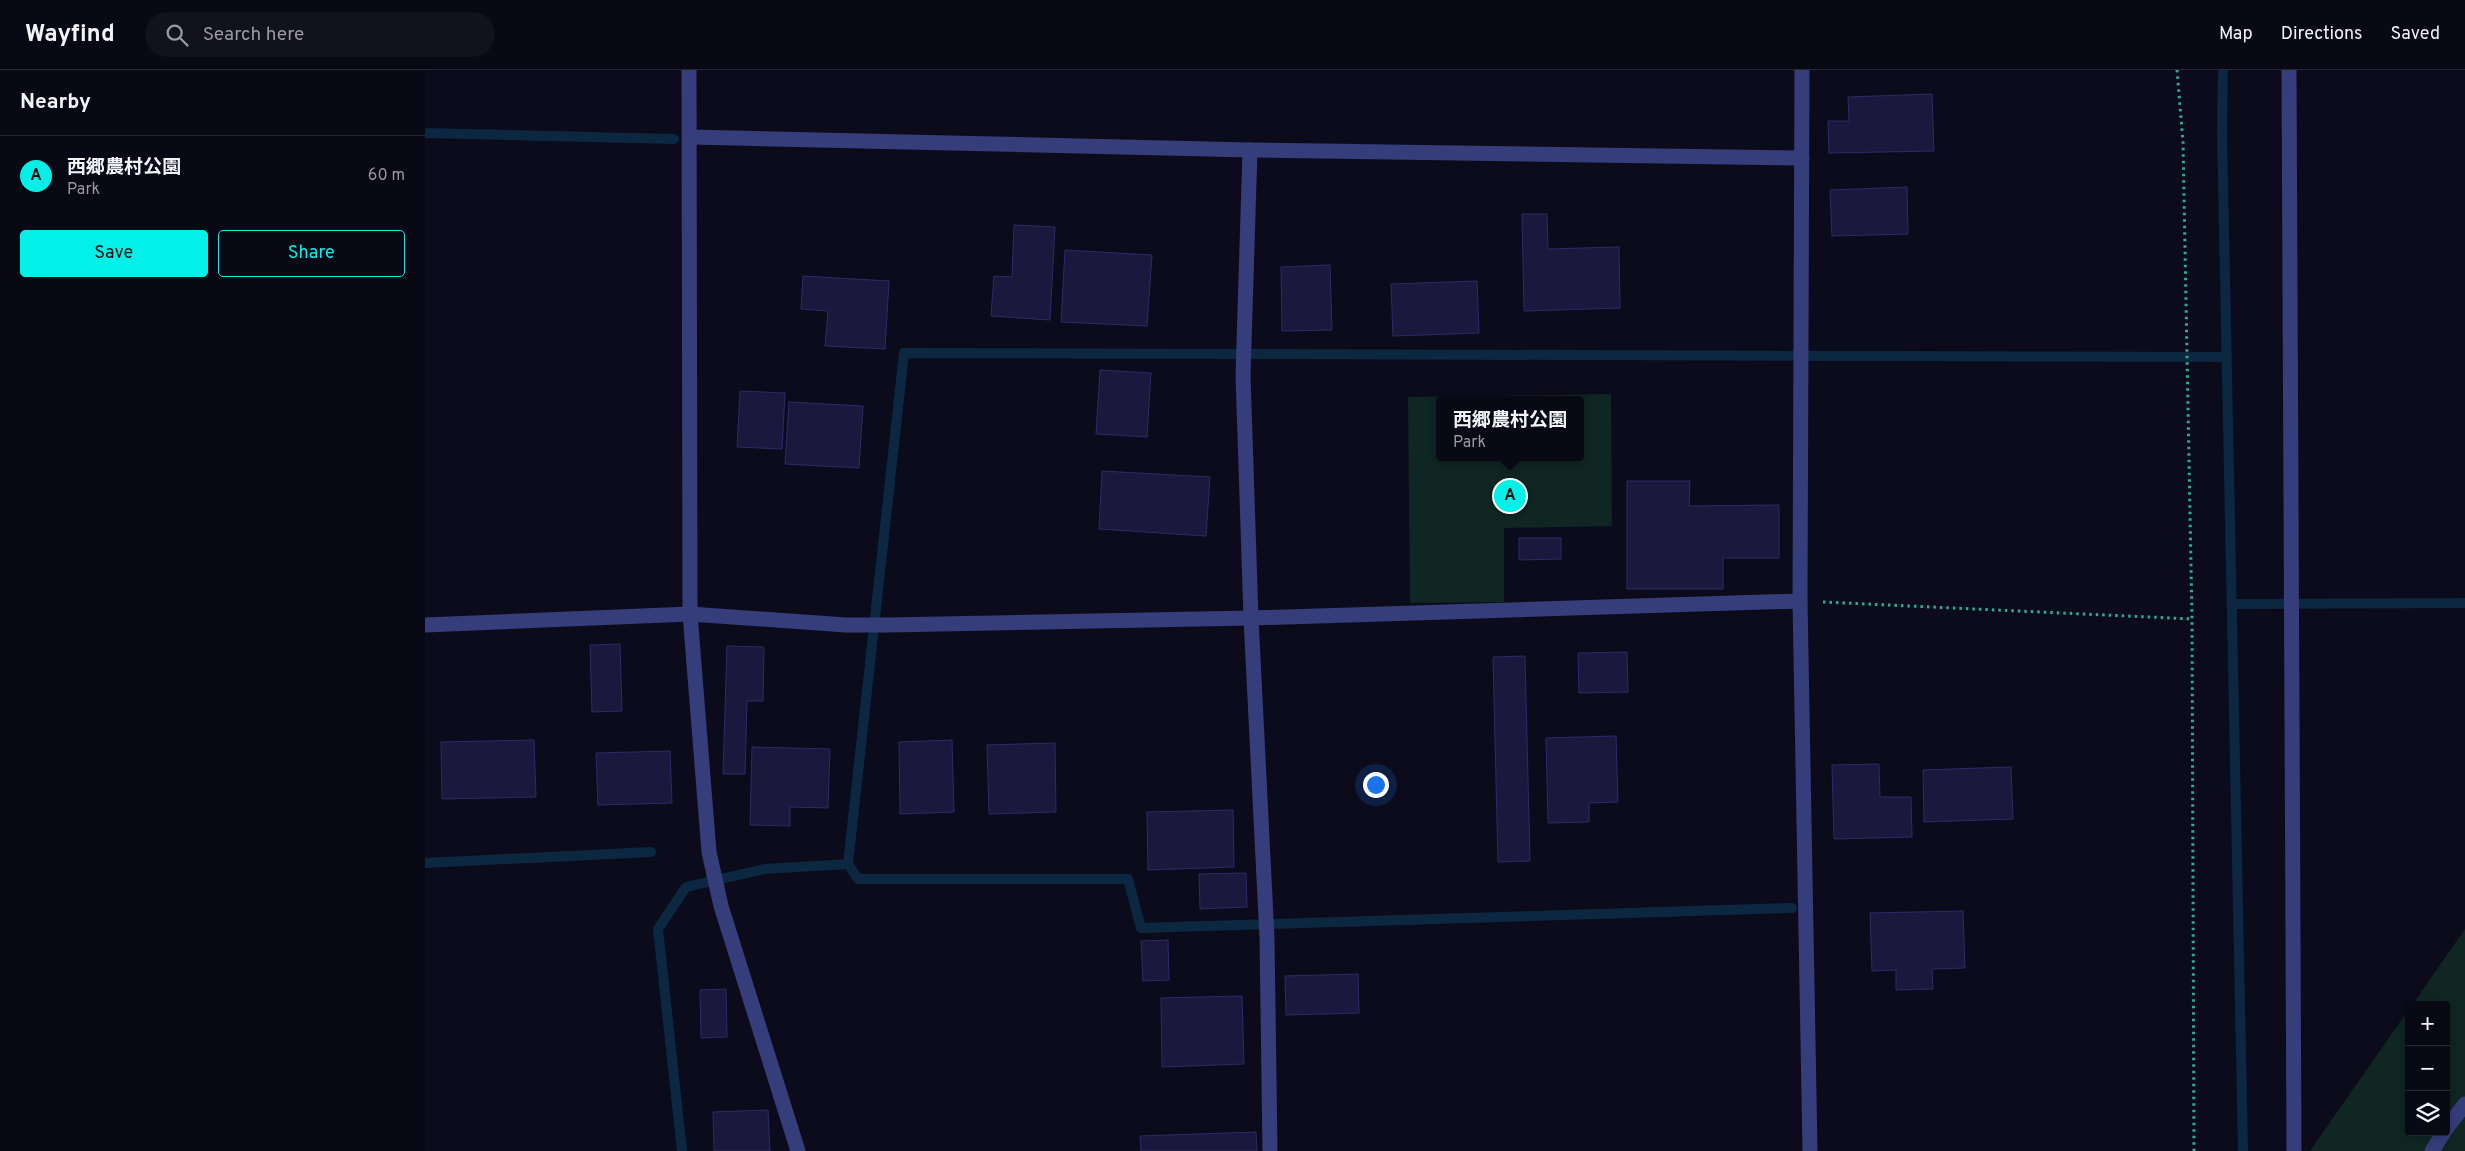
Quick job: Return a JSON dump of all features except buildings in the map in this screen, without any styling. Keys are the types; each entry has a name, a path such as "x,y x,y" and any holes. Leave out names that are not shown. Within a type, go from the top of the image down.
{"street":[{"path":"689,70 691,137 690,614 710,854 721,906 798,1151"},
{"path":"1802,70 1801,600 1811,1151"},
{"path":"2289,70 2294,1151"},
{"path":"691,137 1250,150 1802,158"},
{"path":"1250,150 1243,375 1251,618 1267,938 1270,1151"},
{"path":"425,625 690,614 846,625 888,625 1251,618 1801,600"},
{"path":"2450,1123 2465,1104"},
{"path":"2432,1151 2441,1136"}],"path":[{"path":"2177,70 2183,142 2192,619 2194,1151"},
{"path":"1801,600 2192,619"}],"green space":[{"path":"1611,394 1612,526 1504,528 1504,602 1410,603 1408,397 1436,397 1436,461 1584,461 1584,396 1476,396"},
{"path":"2465,929 2465,1151 2310,1151 2405,1015 2405,1136 2450,1136 2450,1001 2415,1001"}],"waterway":[{"path":"2223,70 2222,133 2243,1151"},
{"path":"425,133 674,139"},
{"path":"682,1151 658,929 686,887 764,869 848,864 904,353 2227,357"},
{"path":"2232,604 2465,603"},
{"path":"425,863 651,852"},
{"path":"848,864 858,879 1128,879 1141,928 1792,908"}],"place":[{"name":"西郷農村公園","path":"1510,496"}]}
